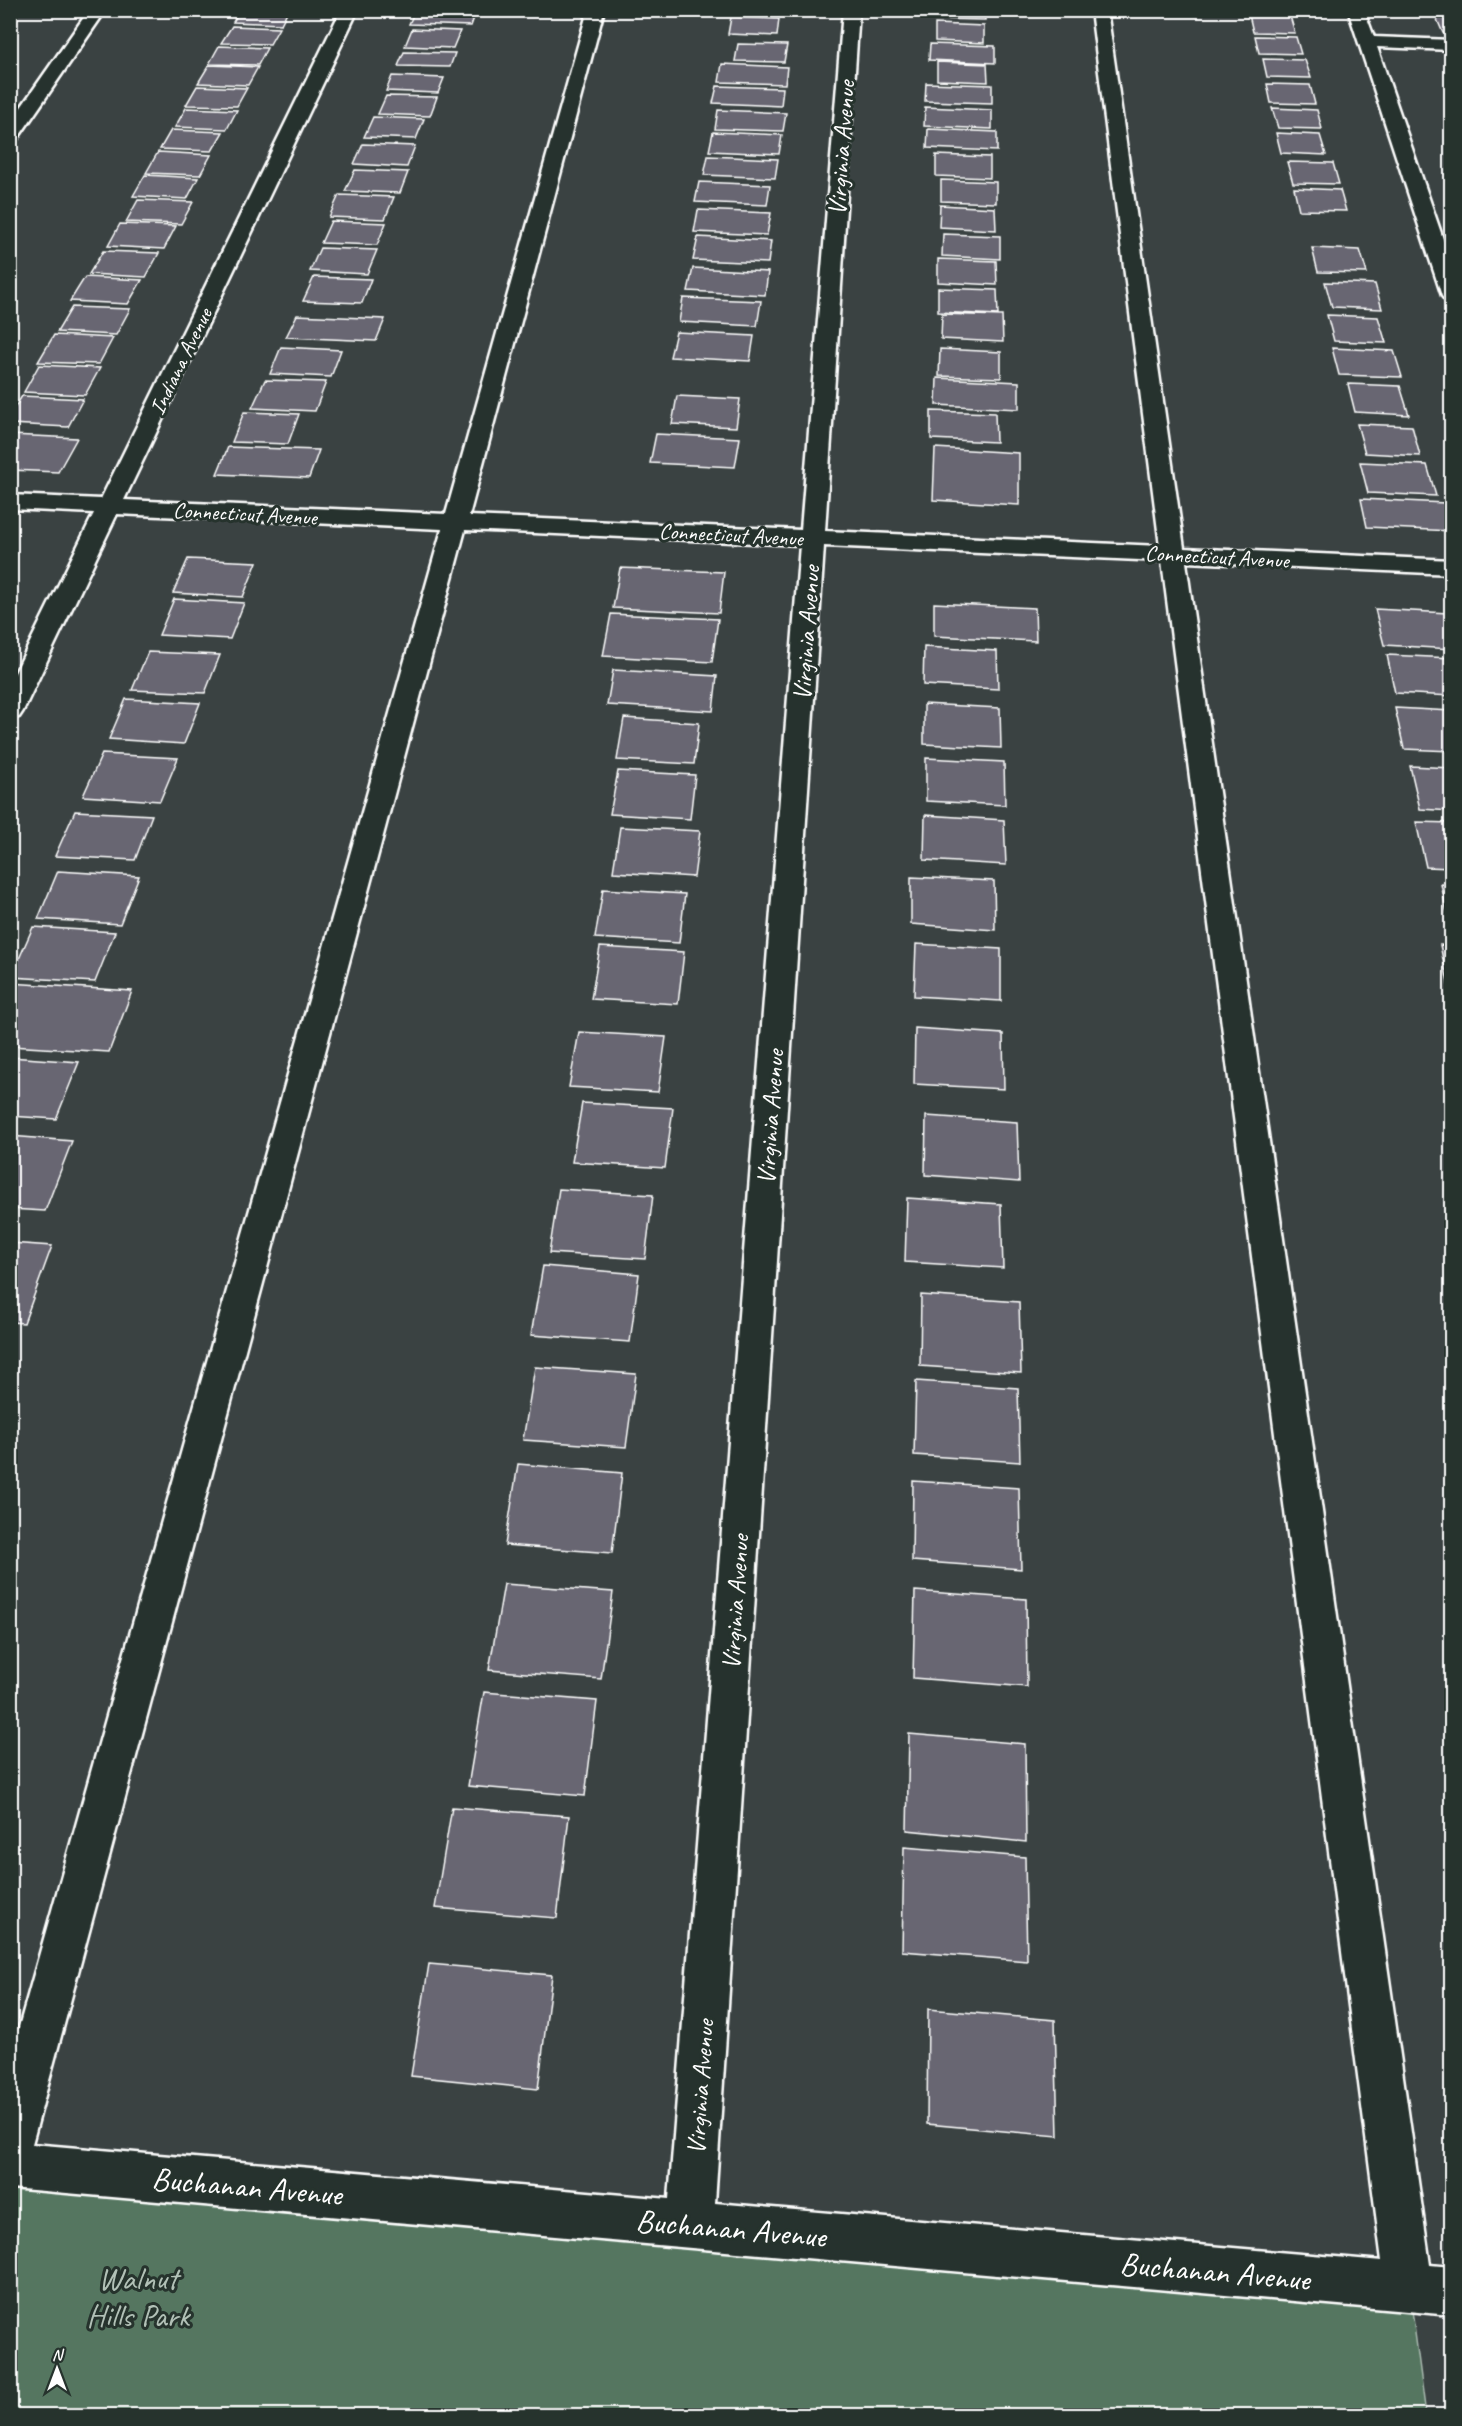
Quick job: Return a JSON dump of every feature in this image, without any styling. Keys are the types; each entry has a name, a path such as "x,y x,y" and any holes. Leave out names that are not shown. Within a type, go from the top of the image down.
{"street":[{"path":"10,137 98,10"},
{"name":"Indiana Avenue","path":"10,711 350,10"},
{"path":"10,2142 596,10"},
{"name":"Virginia Avenue","path":"690,2224 851,10"},
{"path":"1099,10 1173,554 1430,2290"},
{"path":"1356,10 1452,296"},
{"path":"1367,42 1452,45"},
{"name":"Connecticut Avenue","path":"10,502 1452,567"},
{"name":"Buchanan Avenue","path":"10,2165 1430,2290"}],"green space":[{"name":"Walnut Hills Park","path":"10,2165 1409,2288 1426,2415 11,2415"}],"building":[{"path":"240,10 288,10 281,24 233,22"},
{"path":"723,10 786,10 785,15 723,13"},
{"path":"937,10 985,10 985,20 937,19"},
{"path":"415,11 476,12 471,26 409,24"},
{"path":"1249,15 1290,16 1295,33 1253,32"},
{"path":"731,17 779,19 777,36 728,34"},
{"path":"1436,17 1452,17 1452,34 1443,33"},
{"path":"935,24 984,26 984,43 935,41"},
{"path":"232,26 279,28 270,44 221,43"},
{"path":"412,29 460,31 453,48 405,46"},
{"path":"1255,36 1296,37 1301,54 1259,53"},
{"path":"738,44 787,45 784,62 735,61"},
{"path":"930,44 995,46 995,63 929,60"},
{"path":"219,46 267,48 258,65 209,64"},
{"path":"404,52 455,53 450,67 398,66"},
{"path":"1263,59 1305,60 1311,78 1267,77"},
{"path":"937,62 987,64 988,82 937,80"},
{"path":"722,64 787,67 785,84 719,82"},
{"path":"209,65 258,67 248,85 198,83"},
{"path":"392,76 444,78 438,93 386,91"},
{"path":"926,83 992,85 992,103 925,101"},
{"path":"1267,84 1310,85 1315,104 1271,103"},
{"path":"197,86 247,88 237,106 186,105"},
{"path":"717,86 783,88 781,106 713,103"},
{"path":"386,96 437,97 430,116 378,114"},
{"path":"925,107 992,110 992,129 924,126"},
{"path":"186,108 237,110 227,129 175,127"},
{"path":"1272,108 1317,110 1322,129 1278,128"},
{"path":"718,110 786,113 783,131 715,129"},
{"path":"373,117 424,119 416,139 364,137"},
{"path":"928,129 997,132 997,151 927,148"},
{"path":"171,130 223,132 212,151 160,149"},
{"path":"713,132 782,135 779,154 709,151"},
{"path":"1276,133 1320,135 1326,155 1281,153"},
{"path":"363,144 415,146 407,167 354,164"},
{"path":"158,152 211,155 200,175 146,173"},
{"path":"936,155 990,157 990,178 936,176"},
{"path":"708,156 778,159 775,178 704,175"},
{"path":"1287,162 1333,163 1339,184 1293,183"},
{"path":"355,170 408,172 400,193 345,191"},
{"path":"145,175 198,178 187,199 133,196"},
{"path":"941,180 996,182 996,203 941,201"},
{"path":"699,182 770,185 767,205 695,202"},
{"path":"1294,188 1340,190 1346,211 1299,210"},
{"path":"339,195 394,197 385,219 329,217"},
{"path":"138,200 193,202 181,224 126,222"},
{"path":"940,205 995,208 996,230 939,227"},
{"path":"698,210 771,213 767,235 694,232"},
{"path":"331,221 386,223 377,245 321,243"},
{"path":"120,224 176,226 164,249 108,246"},
{"path":"943,234 1000,236 1000,259 942,256"},
{"path":"698,237 771,241 768,263 693,260"},
{"path":"320,248 377,250 367,274 310,271"},
{"path":"1312,248 1360,250 1367,273 1318,272"},
{"path":"103,251 159,253 146,277 89,274"},
{"path":"938,259 996,261 997,285 938,282"},
{"path":"693,268 768,272 765,295 688,291"},
{"path":"85,277 142,280 128,304 70,301"},
{"path":"314,277 371,279 362,303 303,301"},
{"path":"1325,282 1375,284 1382,309 1332,307"},
{"path":"938,288 997,290 998,315 938,312"},
{"path":"683,298 761,301 757,326 679,322"},
{"path":"72,307 130,309 116,335 57,332"},
{"path":"942,314 1002,316 1003,342 941,339"},
{"path":"297,315 385,319 376,341 286,337"},
{"path":"1327,315 1378,317 1386,343 1334,341"},
{"path":"676,332 754,336 750,361 670,357"},
{"path":"54,335 113,338 99,364 38,362"},
{"path":"281,347 341,350 331,377 270,374"},
{"path":"1332,348 1394,351 1402,377 1339,375"},
{"path":"940,349 1001,352 1001,378 939,376"},
{"path":"39,365 100,368 85,395 24,392"},
{"path":"937,378 1019,382 1019,409 936,405"},
{"path":"265,380 326,382 315,411 252,408"},
{"path":"1348,384 1400,386 1409,415 1355,412"},
{"path":"22,396 83,399 68,427 10,424 10,415"},
{"path":"677,396 740,399 736,427 672,424"},
{"path":"931,411 995,413 996,442 931,439"},
{"path":"244,412 299,414 288,444 232,442"},
{"path":"1357,424 1412,426 1420,456 1365,453"},
{"path":"656,434 740,438 735,467 650,463"},
{"path":"10,435 77,438 58,472 10,470"},
{"path":"228,447 319,450 309,478 217,474"},
{"path":"935,448 1019,453 1019,505 933,500"},
{"path":"1360,462 1427,465 1436,496 1368,493"},
{"path":"1361,499 1445,503 1452,531 1367,527"},
{"path":"188,559 257,562 243,597 173,593"},
{"path":"620,568 724,572 719,613 613,608"},
{"path":"174,599 244,603 230,639 159,635"},
{"path":"934,603 1035,608 1036,641 934,636"},
{"path":"1375,609 1448,613 1452,626 1452,649 1384,645"},
{"path":"611,614 718,619 712,662 603,656"},
{"path":"924,647 997,651 998,689 923,685"},
{"path":"148,652 220,655 205,693 132,690"},
{"path":"1387,655 1452,658 1452,696 1395,693"},
{"path":"613,670 717,676 713,711 607,705"},
{"path":"126,699 200,703 184,744 109,739"},
{"path":"924,704 1000,708 1001,748 924,744"},
{"path":"1395,708 1452,711 1452,751 1404,749"},
{"path":"624,718 699,723 694,764 617,760"},
{"path":"102,754 178,758 160,801 83,796"},
{"path":"926,758 1004,762 1005,805 926,801"},
{"path":"1410,766 1452,768 1452,811 1420,809"},
{"path":"618,771 695,775 690,819 610,814"},
{"path":"75,811 152,815 135,860 55,856"},
{"path":"925,815 1004,820 1006,865 924,860"},
{"path":"1416,822 1452,823 1452,868 1426,867"},
{"path":"620,827 700,831 694,877 613,872"},
{"path":"58,871 139,876 120,924 38,919"},
{"path":"911,877 994,881 995,930 911,924"},
{"path":"1441,884 1452,885 1452,932 1451,932"},
{"path":"603,889 685,894 679,943 595,938"},
{"path":"33,927 115,932 95,982 11,977"},
{"path":"916,944 1001,949 1001,1001 914,996"},
{"path":"1440,945 1452,946 1452,997 1451,997"},
{"path":"600,947 684,952 678,1004 591,999"},
{"path":"10,983 132,991 109,1052 10,1046"},
{"path":"915,1028 1003,1034 1004,1089 914,1084"},
{"path":"579,1032 666,1037 658,1092 569,1087"},
{"path":"10,1057 79,1062 56,1119 10,1116"},
{"path":"582,1103 673,1108 665,1168 572,1162"},
{"path":"926,1116 1017,1122 1019,1182 925,1175"},
{"path":"10,1136 72,1141 45,1211 10,1209"},
{"path":"559,1189 653,1195 645,1259 549,1253"},
{"path":"907,1198 1001,1204 1003,1268 905,1262"},
{"path":"10,1243 52,1246 24,1323 10,1322"},
{"path":"543,1266 639,1274 630,1342 531,1335"},
{"path":"921,1295 1019,1302 1021,1373 920,1366"},
{"path":"535,1367 636,1374 626,1447 523,1440"},
{"path":"916,1381 1018,1388 1020,1462 914,1455"},
{"path":"518,1464 622,1473 612,1553 505,1545"},
{"path":"913,1481 1019,1488 1021,1569 912,1561"},
{"path":"504,1584 613,1592 601,1679 489,1670"},
{"path":"915,1591 1026,1599 1027,1687 913,1678"},
{"path":"484,1692 597,1701 585,1796 468,1786"},
{"path":"909,1734 1025,1744 1026,1842 907,1830"},
{"path":"452,1807 569,1816 557,1918 435,1908"},
{"path":"904,1847 1025,1857 1027,1961 902,1951"},
{"path":"429,1964 552,1975 538,2089 411,2076"},
{"path":"928,2009 1055,2020 1058,2136 927,2124"}]}
